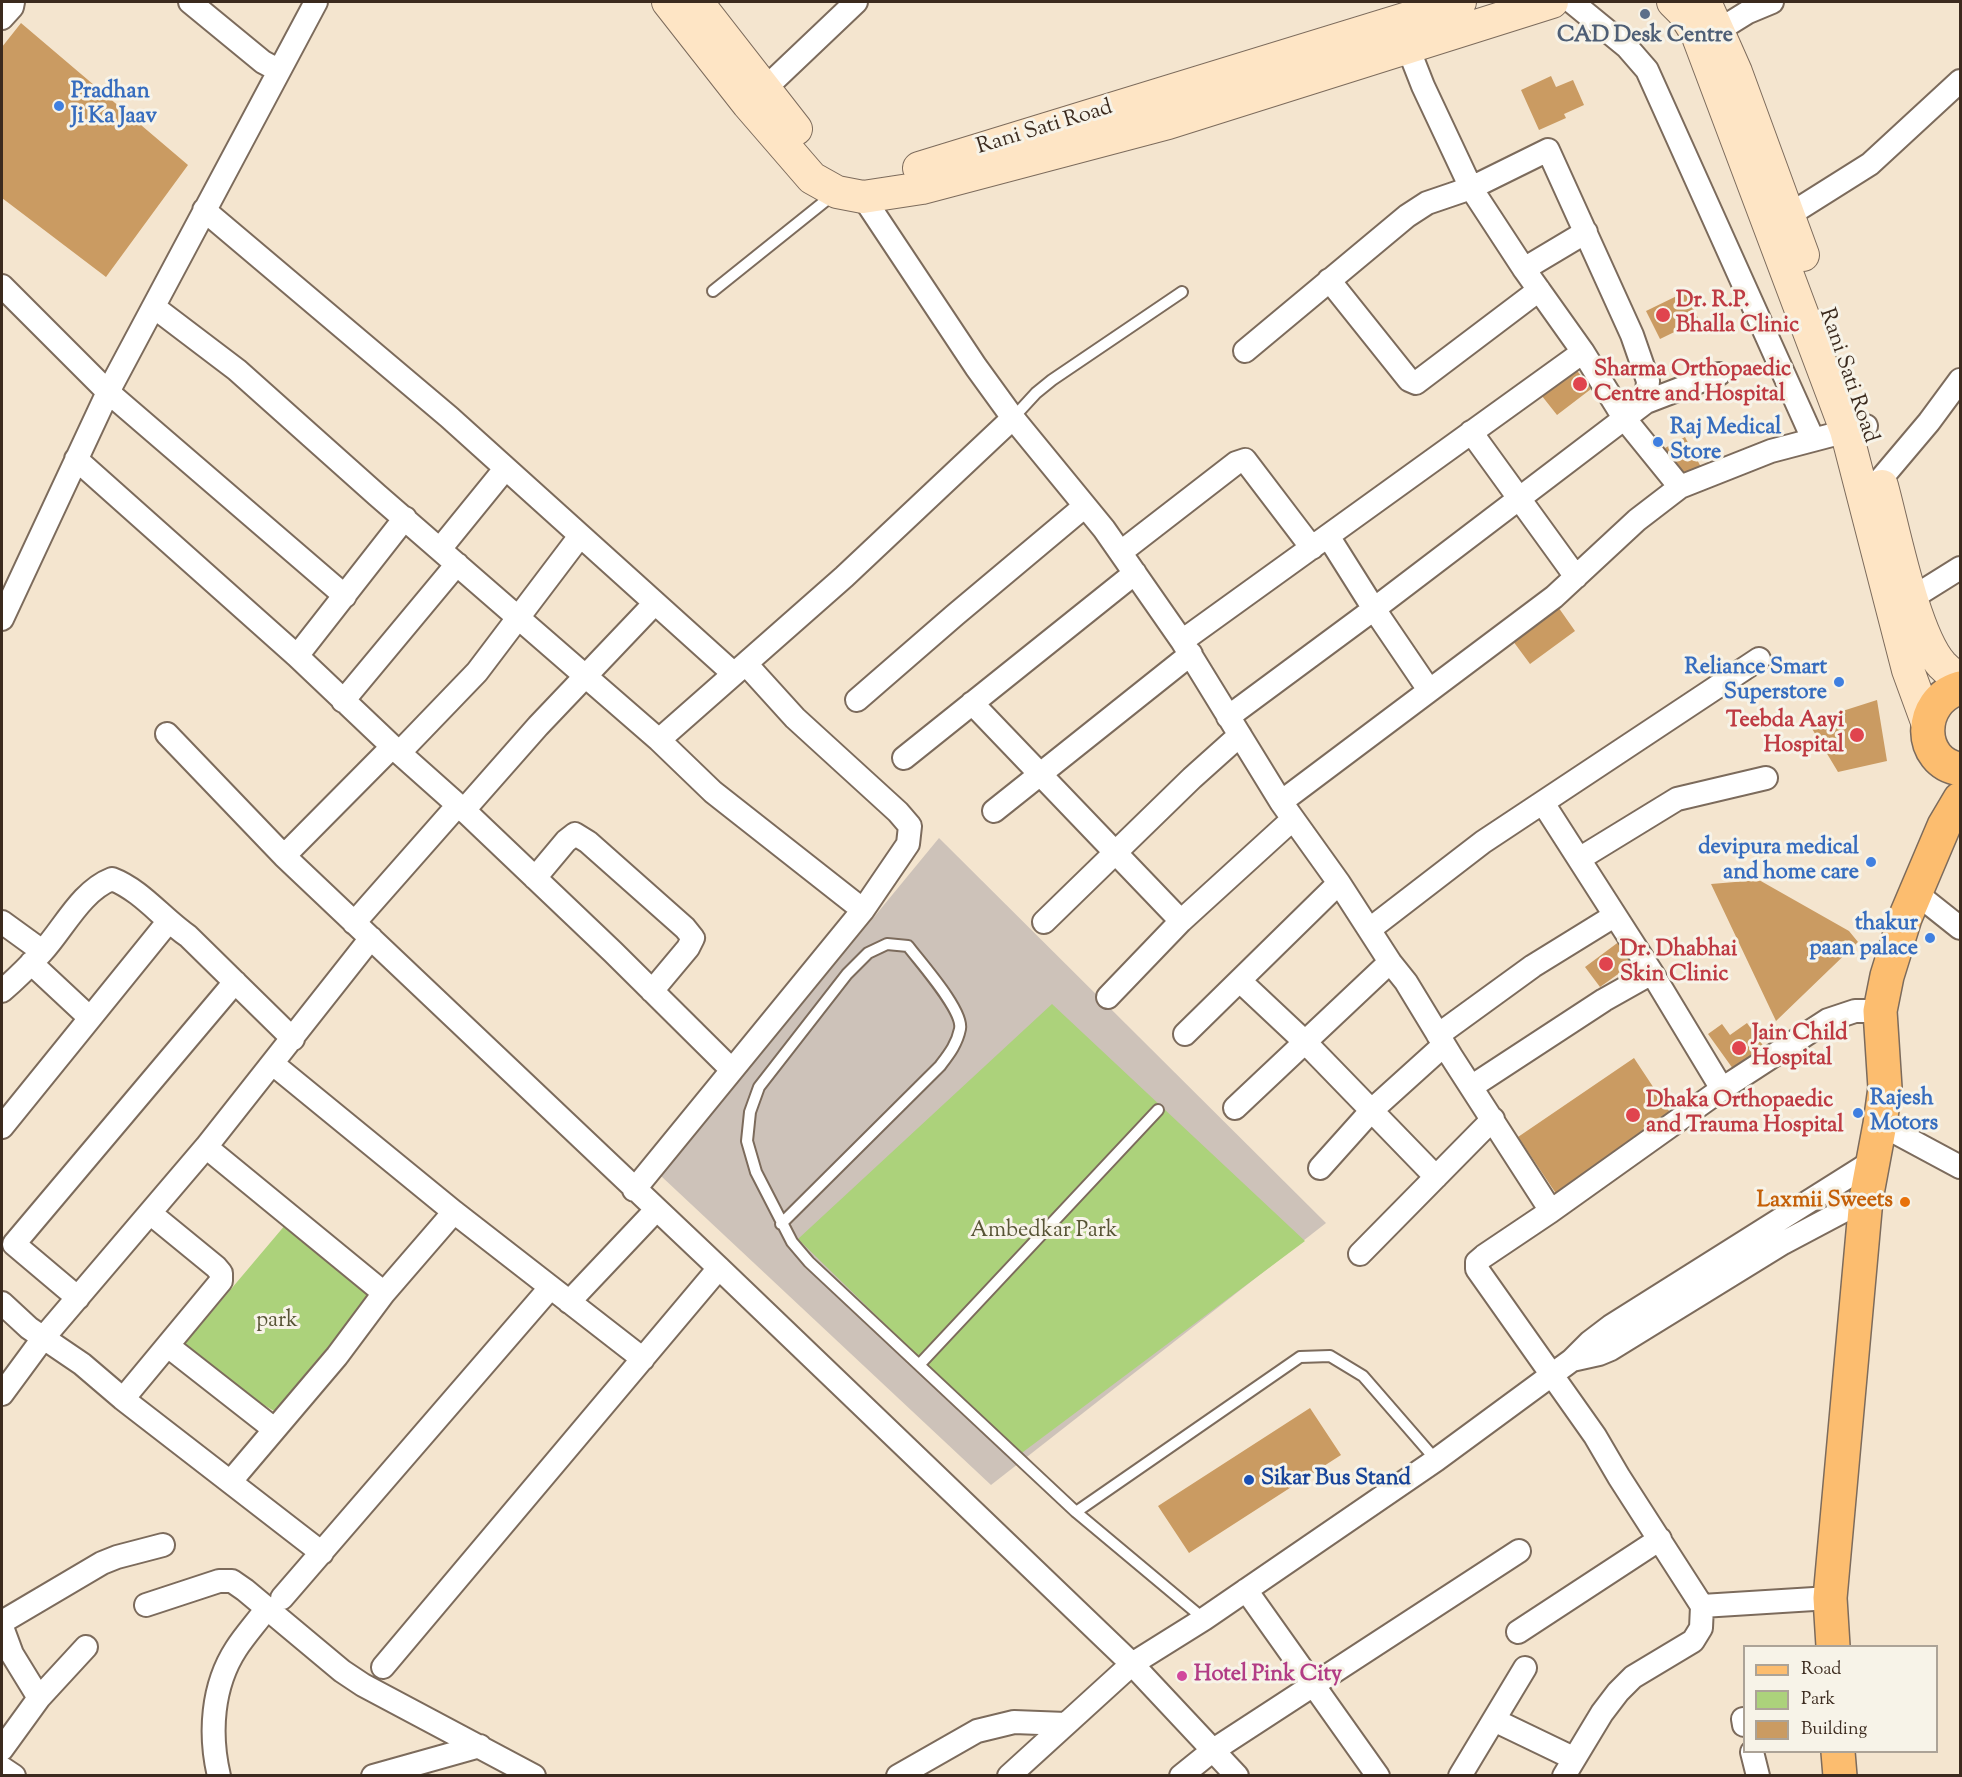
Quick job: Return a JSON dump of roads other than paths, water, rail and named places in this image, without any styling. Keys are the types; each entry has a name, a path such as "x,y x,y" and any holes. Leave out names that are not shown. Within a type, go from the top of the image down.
{"main road":[{"path":"1944,826 1949,763 1929,741 1927,722 1934,705 1948,692 1960,688"},
{"path":"1833,1645 1830,1598 1866,1199 1885,1088 1880,1011 1887,976 1905,918 1944,826 1960,799"},
{"path":"1838,1753 1840,1776"}],"street":[{"path":"2,18 12,7 13,2"},
{"path":"190,2 263,62 278,70"},
{"path":"2,620 108,392 316,2"},
{"path":"668,2 756,97 825,162 843,173 920,178"},
{"path":"697,2 756,97 812,178 850,194 1013,418 1085,506 1135,573 1187,648 1287,811 1406,982 1551,1211"},
{"path":"756,97 855,2"},
{"path":"850,194 1168,123 1402,33 1461,2"},
{"path":"1402,33 1552,2"},
{"path":"1572,2 1627,47 1647,70 1813,439"},
{"path":"1673,2 1683,12 1697,34 1856,428 1902,650 1927,722"},
{"name":"Rani Sati Road","path":"1705,2 1719,30 1789,215 1856,428 1880,480 1912,598 1924,633 1942,665 1960,679"},
{"path":"1719,30 1748,12 1772,2"},
{"path":"1402,33 1423,87 1471,188 1524,269 1583,352 1624,418 1680,487"},
{"path":"1789,215 1870,164 1960,81"},
{"path":"1245,351 1407,216 1427,203 1471,188 1548,150 1632,334 1648,381 1646,402"},
{"path":"204,210 449,417 655,603 740,669 898,812 910,826 908,844 863,910 634,1190"},
{"path":"1524,269 1586,232"},
{"path":"1329,280 1409,380 1416,383 1539,290"},
{"path":"2,286 108,392 345,596"},
{"path":"154,307 237,370 659,741 713,792 863,910"},
{"path":"994,811 1187,648 1320,542 1583,352"},
{"path":"1044,922 1192,777 1234,726 1374,609 1646,402 1719,374"},
{"path":"1880,480 1929,422 1960,380"},
{"path":"659,741 844,577 1013,418"},
{"path":"1108,997 1287,811 1430,690 1554,597 1637,520 1680,487 1771,451 1856,428"},
{"path":"1471,432 1576,577"},
{"path":"76,459 297,657 395,750 461,807 731,1069"},
{"path":"1120,552 1236,462 1245,460 1320,542 1374,609 1430,690"},
{"path":"343,701 448,556 505,469"},
{"path":"857,700 1085,506"},
{"path":"297,657 405,518"},
{"path":"284,856 477,672 580,536"},
{"path":"1912,598 1960,568"},
{"path":"904,758 1135,573"},
{"path":"354,923 655,603"},
{"path":"1370,929 1483,842 1759,659"},
{"path":"972,702 1039,775 1181,921"},
{"path":"168,734 284,856 1132,1664 1237,1776"},
{"path":"1580,859 1677,799 1766,778"},
{"path":"1543,803 1652,973 1722,1089"},
{"path":"535,878 566,841 575,834 588,842 686,928 693,938 688,948 652,991"},
{"path":"2,992 37,957 85,898 99,884 112,879 128,885 168,922 188,936 293,1039"},
{"path":"1185,1034 1339,883"},
{"path":"1916,893 1960,928"},
{"path":"1320,1168 1372,1110 1441,1040 1533,966 1614,916"},
{"path":"2,922 37,957 90,1018"},
{"path":"2,1127 168,922"},
{"path":"2,1394 44,1337 206,1147 371,938"},
{"path":"1234,1108 1390,962"},
{"path":"1471,1087 1604,1000 1652,973"},
{"path":"1240,981 1305,1042 1436,1177"},
{"path":"78,1298 14,1244 235,982"},
{"path":"1494,1720 1568,1767 1618,1692 1634,1677 1693,1641 1701,1628 1702,1606 1595,1436 1480,1274 1477,1262 1722,1089 1828,1020 1855,1011 1880,1011"},
{"path":"273,1064 454,1212 643,1359"},
{"path":"1360,1254 1493,1119"},
{"path":"1880,1124 1960,1167"},
{"path":"206,1147 384,1293"},
{"path":"1009,1776 1132,1664 1204,1619 1436,1460 1572,1360 1611,1326 1872,1161"},
{"path":"1572,1360 1611,1349 1783,1243 1866,1199"},
{"path":"569,1302 656,1210"},
{"path":"231,1481 337,1356 384,1293 454,1212"},
{"path":"123,1399 221,1281 221,1273 216,1267 150,1213"},
{"path":"383,1667 719,1268"},
{"path":"219,1776 214,1741 216,1696 223,1673 236,1649 550,1288"},
{"path":"2,1303 29,1328 82,1364 123,1399 322,1552"},
{"path":"168,1346 274,1429"},
{"path":"1518,1632 1660,1539"},
{"path":"2,1622 102,1563 163,1545"},
{"path":"1181,1776 1212,1751 1519,1551"},
{"path":"146,1605 219,1581 232,1581 245,1590 275,1603 342,1671 363,1685 534,1776"},
{"path":"1246,1590 1377,1776"},
{"path":"1702,1606 1830,1598"},
{"path":"2,1627 12,1654 39,1698"},
{"path":"2,1749 39,1698 86,1647"},
{"path":"1460,1776 1525,1668"},
{"path":"898,1776 977,1731 1014,1722 1066,1724"},
{"path":"373,1776 480,1746"},
{"path":"1752,1753 1758,1776"},
{"path":"2,1768 14,1776"}],"lane":[{"path":"712,291 850,194"},
{"path":"1013,418 1036,393 1052,380 1182,291"},
{"path":"782,1224 940,1066 955,1046 961,1026 954,1007 908,946 887,944 868,953 847,974 759,1087 750,1112 747,1141 756,1172 782,1224 799,1251 1076,1512 1204,1619"},
{"path":"919,1365 1158,1110"},
{"path":"1076,1512 1300,1357 1330,1356 1364,1376 1436,1460"}],"place":[{"name":"CAD Desk Centre","path":"1645,14"},
{"name":"Pradhan Ji Ka Jaav","path":"59,106"},
{"name":"Dr. R.P. Bhalla Clinic","path":"1663,315"},
{"name":"Sharma Orthopaedic Centre and Hospital","path":"1580,384"},
{"name":"Raj Medical Store","path":"1658,442"},
{"name":"Reliance Smart Superstore","path":"1839,682"},
{"name":"Teebda Aayi Hospital","path":"1857,735"},
{"name":"devipura medical and home care","path":"1871,862"},
{"name":"thakur paan palace","path":"1930,938"},
{"name":"Dr. Dhabhai Skin Clinic","path":"1606,964"},
{"name":"Jain Child Hospital","path":"1739,1048"},
{"name":"Rajesh Motors","path":"1858,1113"},
{"name":"Dhaka Orthopaedic and Trauma Hospital","path":"1633,1115"},
{"name":"Laxmii Sweets","path":"1905,1202"},
{"name":"Sikar Bus Stand","path":"1249,1480"},
{"name":"Hotel Pink City","path":"1182,1676"}],"park label":[{"name":"Ambedkar Park","path":"1044,1232"},
{"name":"park","path":"277,1322"}]}
